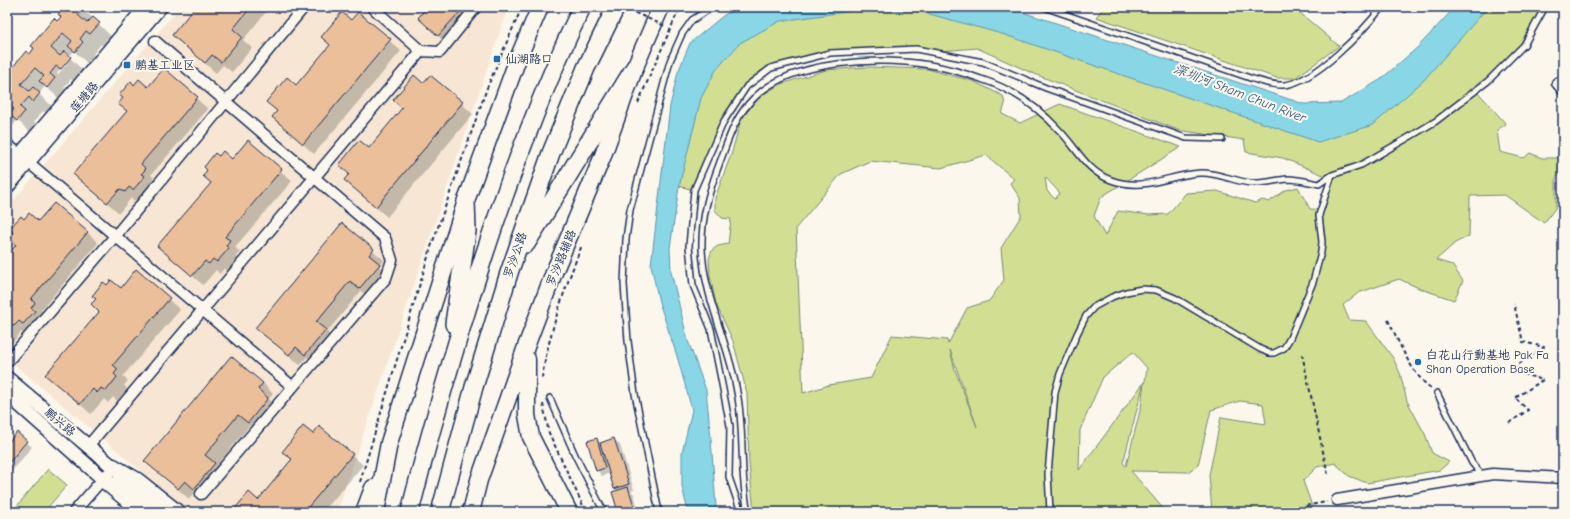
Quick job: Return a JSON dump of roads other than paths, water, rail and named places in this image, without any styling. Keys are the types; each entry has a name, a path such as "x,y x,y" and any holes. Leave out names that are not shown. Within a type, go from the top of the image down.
{"highway":[{"path":"410,512 446,379 481,262 523,143 559,54 582,7"},
{"name":"罗沙公路","path":"440,512 472,394 509,274 551,153 586,68 616,7"},
{"path":"509,274 635,67"},
{"path":"446,379 467,231 466,201"},
{"path":"407,512 417,484"}],"main road":[{"path":"364,512 389,443 466,201 517,62 540,7"},
{"name":"罗沙路辅路","path":"471,512 479,480 527,344 555,270 602,158 635,67 661,7"},
{"path":"527,344 526,415 531,437 569,512"},
{"path":"376,512 389,443"},
{"path":"108,473 137,508 157,512"},
{"path":"108,473 137,481 176,512"}],"street":[{"name":"莲塘路","path":"7,187 24,158 146,7"},
{"name":"莲塘路","path":"7,170 24,158 160,7"},
{"path":"7,362 116,235 304,7"},
{"path":"373,7 421,51 440,52 476,7"},
{"path":"155,41 385,238 392,260 386,278 200,494"},
{"path":"88,446 421,51"},
{"path":"7,144 116,235 293,387"},
{"name":"鹏兴路","path":"7,378 88,446 108,473"},
{"name":"鹏兴路","path":"7,394 108,473"},
{"path":"74,512 108,473"},
{"path":"1337,500 1494,474 1563,478"}],"lane":[{"path":"659,512 635,394 628,341 624,284 626,239 630,210 670,61 682,34 692,20 713,7"},
{"path":"1044,7 1253,79 1283,85 1309,76 1334,57 1382,7"},
{"path":"1342,7 1344,9 1346,7"},
{"path":"748,512 742,480 741,421 737,390 730,359 706,286 702,259 702,232 707,200 733,127 742,111 759,93 775,82 799,73 838,64 873,61 917,63 957,71 994,83 1017,94 1036,108 1062,132 1085,163 1102,175 1118,182 1148,184 1199,173 1213,174 1252,183 1289,179 1319,184 1332,174 1361,165 1392,148 1436,121 1488,81 1524,45 1545,7"},
{"path":"741,512 729,477 730,426 720,374 711,329 693,285 689,246 694,190 724,120 747,86 771,68 830,53 916,49 983,62 1046,88 1186,138 1222,138"},
{"path":"1050,512 1048,474 1055,392 1060,374 1077,334 1088,313 1101,303 1126,292 1142,289 1156,290 1175,298 1260,349 1269,353 1278,352 1284,348 1290,338 1313,282 1319,263 1322,242 1320,215 1322,203 1327,195 1332,174"},
{"path":"1437,393 1472,463 1483,476"},
{"path":"550,398 575,455 604,512"}],"water":[{"name":"深圳河 Sham Chun River","path":"740,7 1007,7 1304,104 1341,103 1380,80 1418,47 1455,7 1488,7 1423,81 1373,125 1318,142 1002,34 915,10 853,11 780,21 740,43 716,70 701,98 679,187 670,248 671,272 688,341 706,390 717,512 688,512 682,486 682,453 692,410 677,356 659,302 651,265 670,106 678,72 690,43 724,15"}],"place":[{"name":"仙湖路口","path":"497,59"},
{"name":"鹏基工业区","path":"127,65"},
{"name":"白花山行動基地 Pak Fa Shan Operation Base","path":"1418,362"}]}
